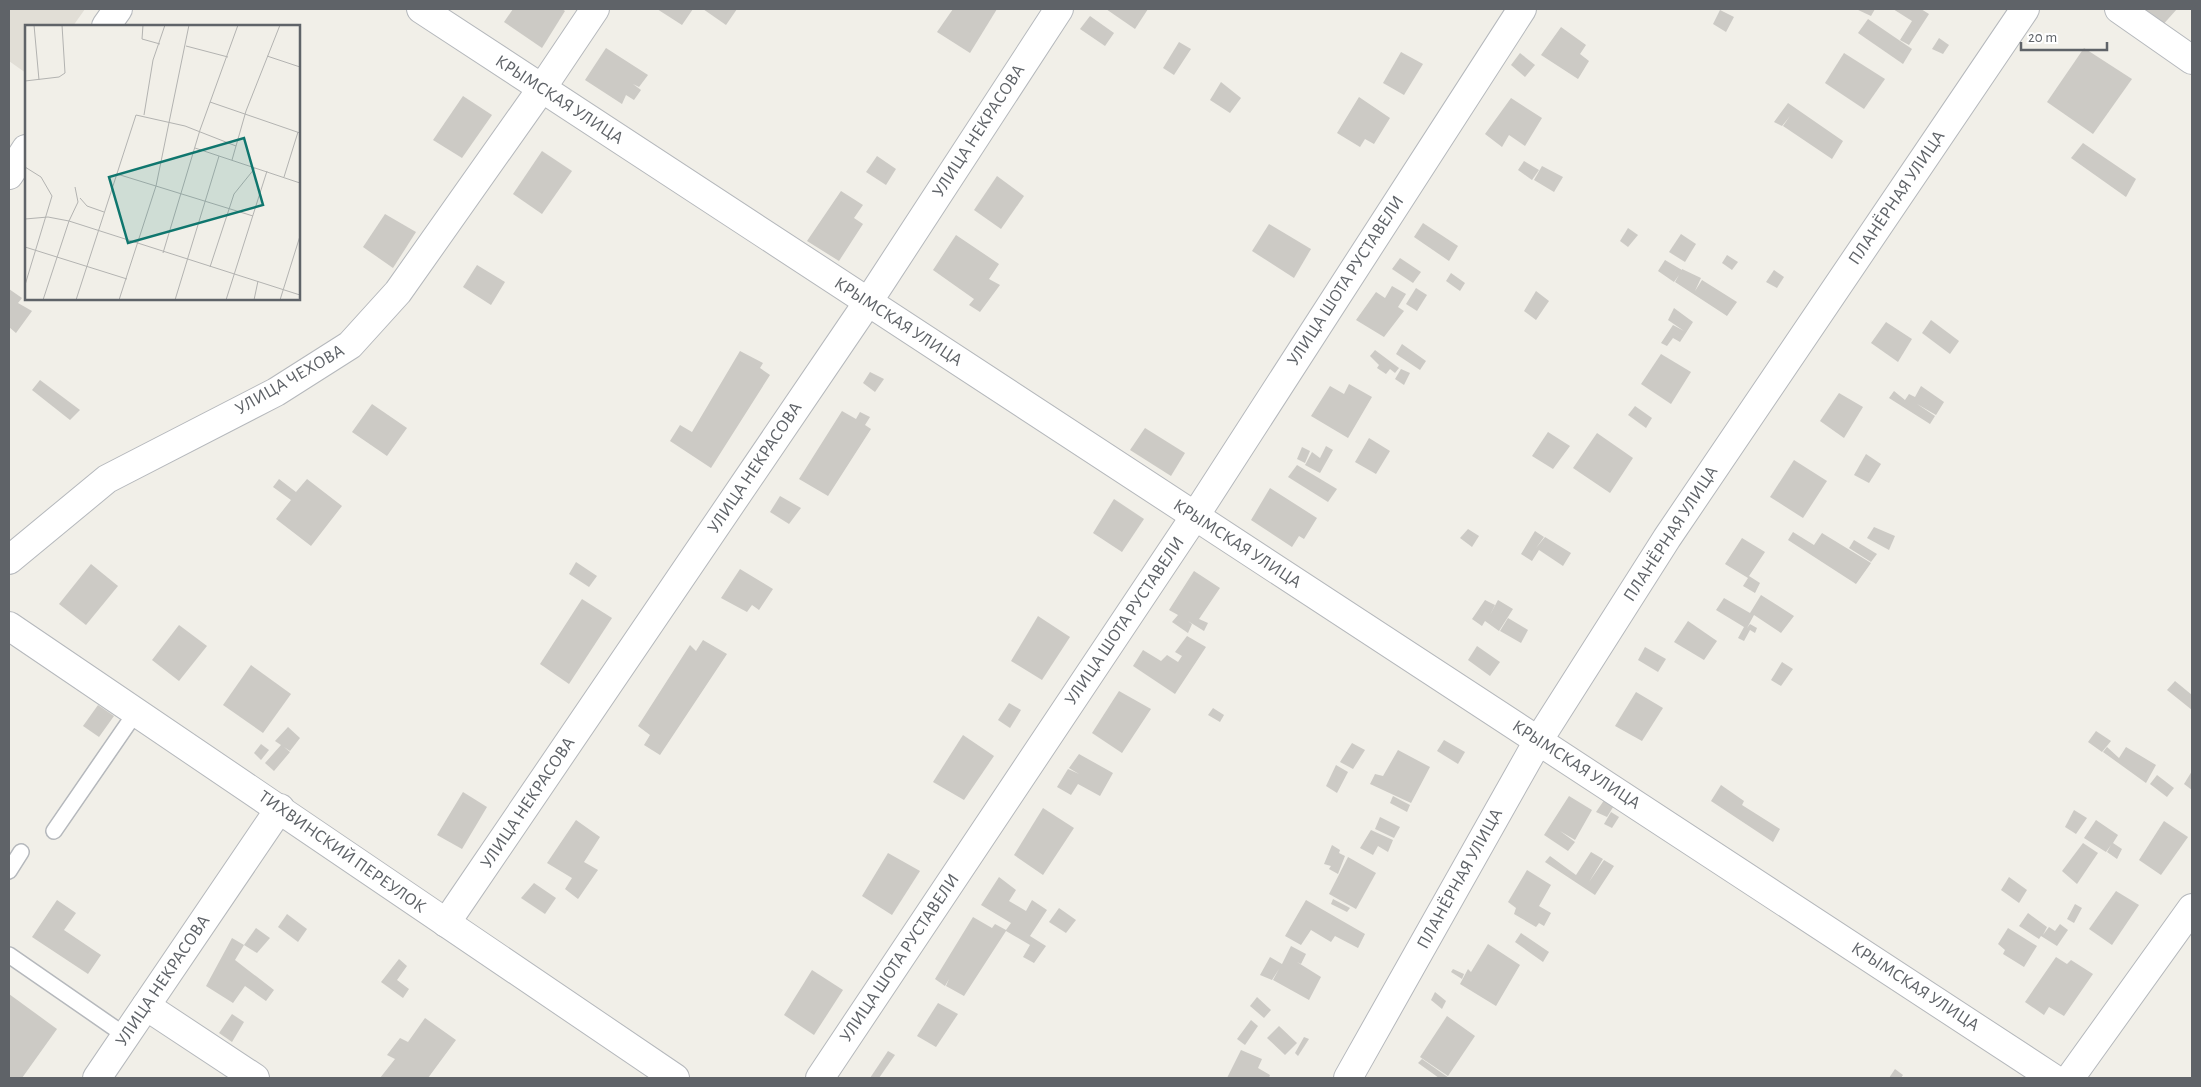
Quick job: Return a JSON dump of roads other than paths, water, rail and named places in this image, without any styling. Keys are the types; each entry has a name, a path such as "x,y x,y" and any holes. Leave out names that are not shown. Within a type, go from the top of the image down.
{"street":[{"path":"107,25 118,9"},
{"name":"КРЫМСКАЯ УЛИЦА","path":"421,9 2053,1078"},
{"name":"УЛИЦА ЧЕХОВА","path":"9,560 107,479 276,392 350,345 398,292 542,88 595,9"},
{"name":"УЛИЦА НЕКРАСОВА","path":"446,923 868,302 1059,9"},
{"name":"УЛИЦА ШОТА РУСТАВЕЛИ","path":"820,1078 1194,516 1522,9"},
{"name":"ПЛАНЁРНАЯ УЛИЦА","path":"1348,1078 1538,740 1667,538 2024,9"},
{"path":"2119,9 2192,60"},
{"path":"9,175 25,150"},
{"name":"ТИХВИНСКИЙ ПЕРЕУЛОК","path":"9,626 280,808 675,1078"},
{"name":"УЛИЦА НЕКРАСОВА","path":"97,1078 280,808"},
{"path":"2070,1078 2192,908"},
{"path":"146,1006 255,1078"}],"lane":[{"path":"54,831 136,712"},
{"path":"9,871 21,852"},
{"path":"9,955 126,1036"}]}
